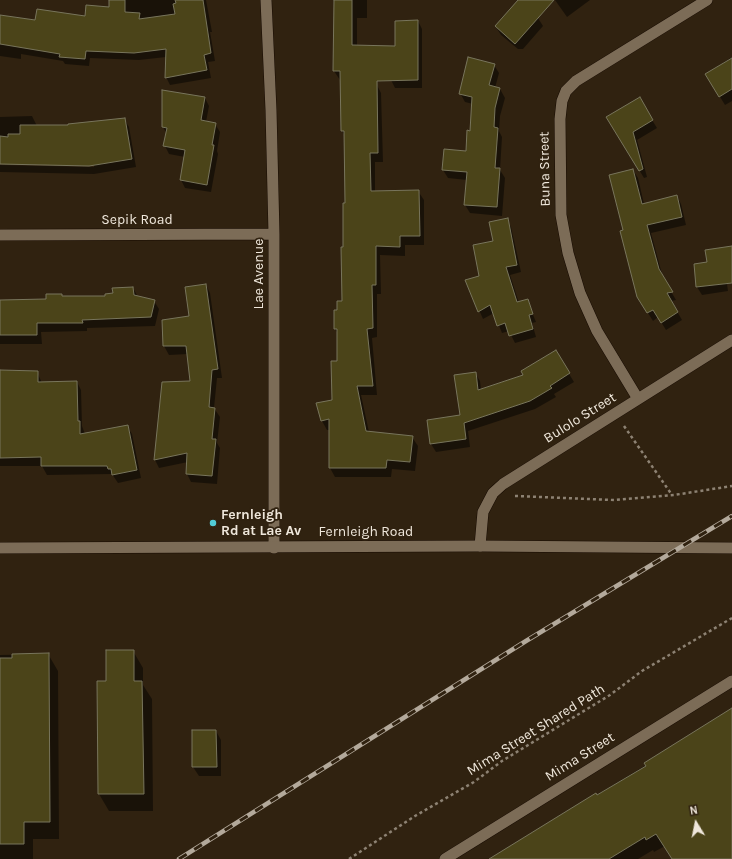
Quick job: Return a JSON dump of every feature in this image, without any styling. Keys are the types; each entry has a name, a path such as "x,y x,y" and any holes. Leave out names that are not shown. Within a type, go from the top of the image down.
{"street":[{"name":"Lae Avenue","path":"266,0 272,110 274,234 274,548"},
{"name":"Buna Street","path":"638,399 597,331 580,293 568,253 561,208 560,120 562,101 566,91 576,81 707,0"},
{"name":"Sepik Road","path":"0,235 274,234"},
{"name":"Bulolo Street","path":"480,546 484,512 493,493 503,484 732,340"},
{"name":"Fernleigh Road","path":"0,548 480,546 732,548"},
{"name":"Mima Street","path":"445,859 732,681"}],"path":[{"path":"623,426 672,495"},
{"path":"493,493 523,496 614,500 672,495 732,486"},
{"name":"Mima Street Shared Path","path":"350,859 415,816 474,782 502,761 610,695 642,671 732,618"}],"building":[{"path":"109,0 125,0 125,12 140,13 139,19 175,14 173,4 176,3 175,0 203,0 211,53 204,55 207,70 165,78 166,49 134,53 86,51 85,59 59,57 60,54 0,44 0,15 35,20 37,9 85,16 86,5 109,7"},
{"path":"334,0 352,0 352,45 395,46 395,21 418,20 418,80 377,81 378,153 370,153 371,191 419,190 420,236 400,236 400,247 376,246 376,285 372,285 373,328 367,329 373,386 357,386 366,431 413,436 410,462 387,460 386,468 329,468 329,419 321,421 316,403 332,400 331,361 337,361 337,329 334,329 334,310 337,310 337,301 342,301 341,247 343,247 343,203 345,203 344,131 341,131 340,71 333,71"},
{"path":"518,0 554,0 515,44 495,26"},
{"path":"468,57 495,64 489,85 500,88 495,108 494,127 498,128 495,168 500,168 497,207 464,205 467,172 442,170 444,149 466,151 467,130 470,131 472,97 459,94"},
{"path":"732,58 732,89 719,97 705,74"},
{"path":"162,90 205,97 201,120 216,123 207,185 180,180 185,150 163,146 167,128 162,127"},
{"path":"640,97 653,120 633,132 643,169 639,171 606,117"},
{"path":"125,118 132,159 89,166 0,164 0,136 8,137 8,134 20,134 20,125 68,125"},
{"path":"633,169 642,204 677,195 682,217 647,225 659,269 673,292 667,293 678,312 661,323 653,310 647,313 637,297 620,231 623,230 609,175"},
{"path":"508,218 517,265 506,267 517,302 528,299 533,314 529,315 533,329 509,336 505,323 497,326 490,305 478,312 465,280 479,276 473,245 493,241 489,222"},
{"path":"732,246 732,283 696,287 694,264 707,262 705,250"},
{"path":"206,284 218,369 212,370 209,407 215,408 212,439 216,439 212,476 186,474 187,453 154,460 162,382 190,381 186,346 163,346 162,320 189,316 185,287"},
{"path":"133,287 134,295 155,300 151,317 82,320 83,323 37,323 37,335 0,335 0,300 46,299 46,294 62,294 62,296 105,296 105,294 113,293 112,288"},
{"path":"556,350 570,373 550,386 552,388 530,401 464,423 466,439 430,444 427,420 460,415 454,375 476,372 478,390 523,375 521,371"},
{"path":"0,370 38,371 38,382 77,381 78,421 80,421 80,434 128,425 137,470 112,475 111,469 108,469 107,466 41,466 41,457 0,458"},
{"path":"106,650 134,650 134,681 142,681 144,794 98,794 97,681 106,681"},
{"path":"49,653 50,822 24,822 24,844 0,844 0,658 12,658 12,654"},
{"path":"732,708 732,859 672,859 656,834 646,840 645,837 609,859 489,859 596,793 597,795 646,766 644,763"},
{"path":"192,730 216,730 217,767 192,767"}],"railway":[{"path":"179,859 526,641 732,516"}],"place":[{"name":"Fernleigh Rd at Lae Av","path":"213,523"}]}
